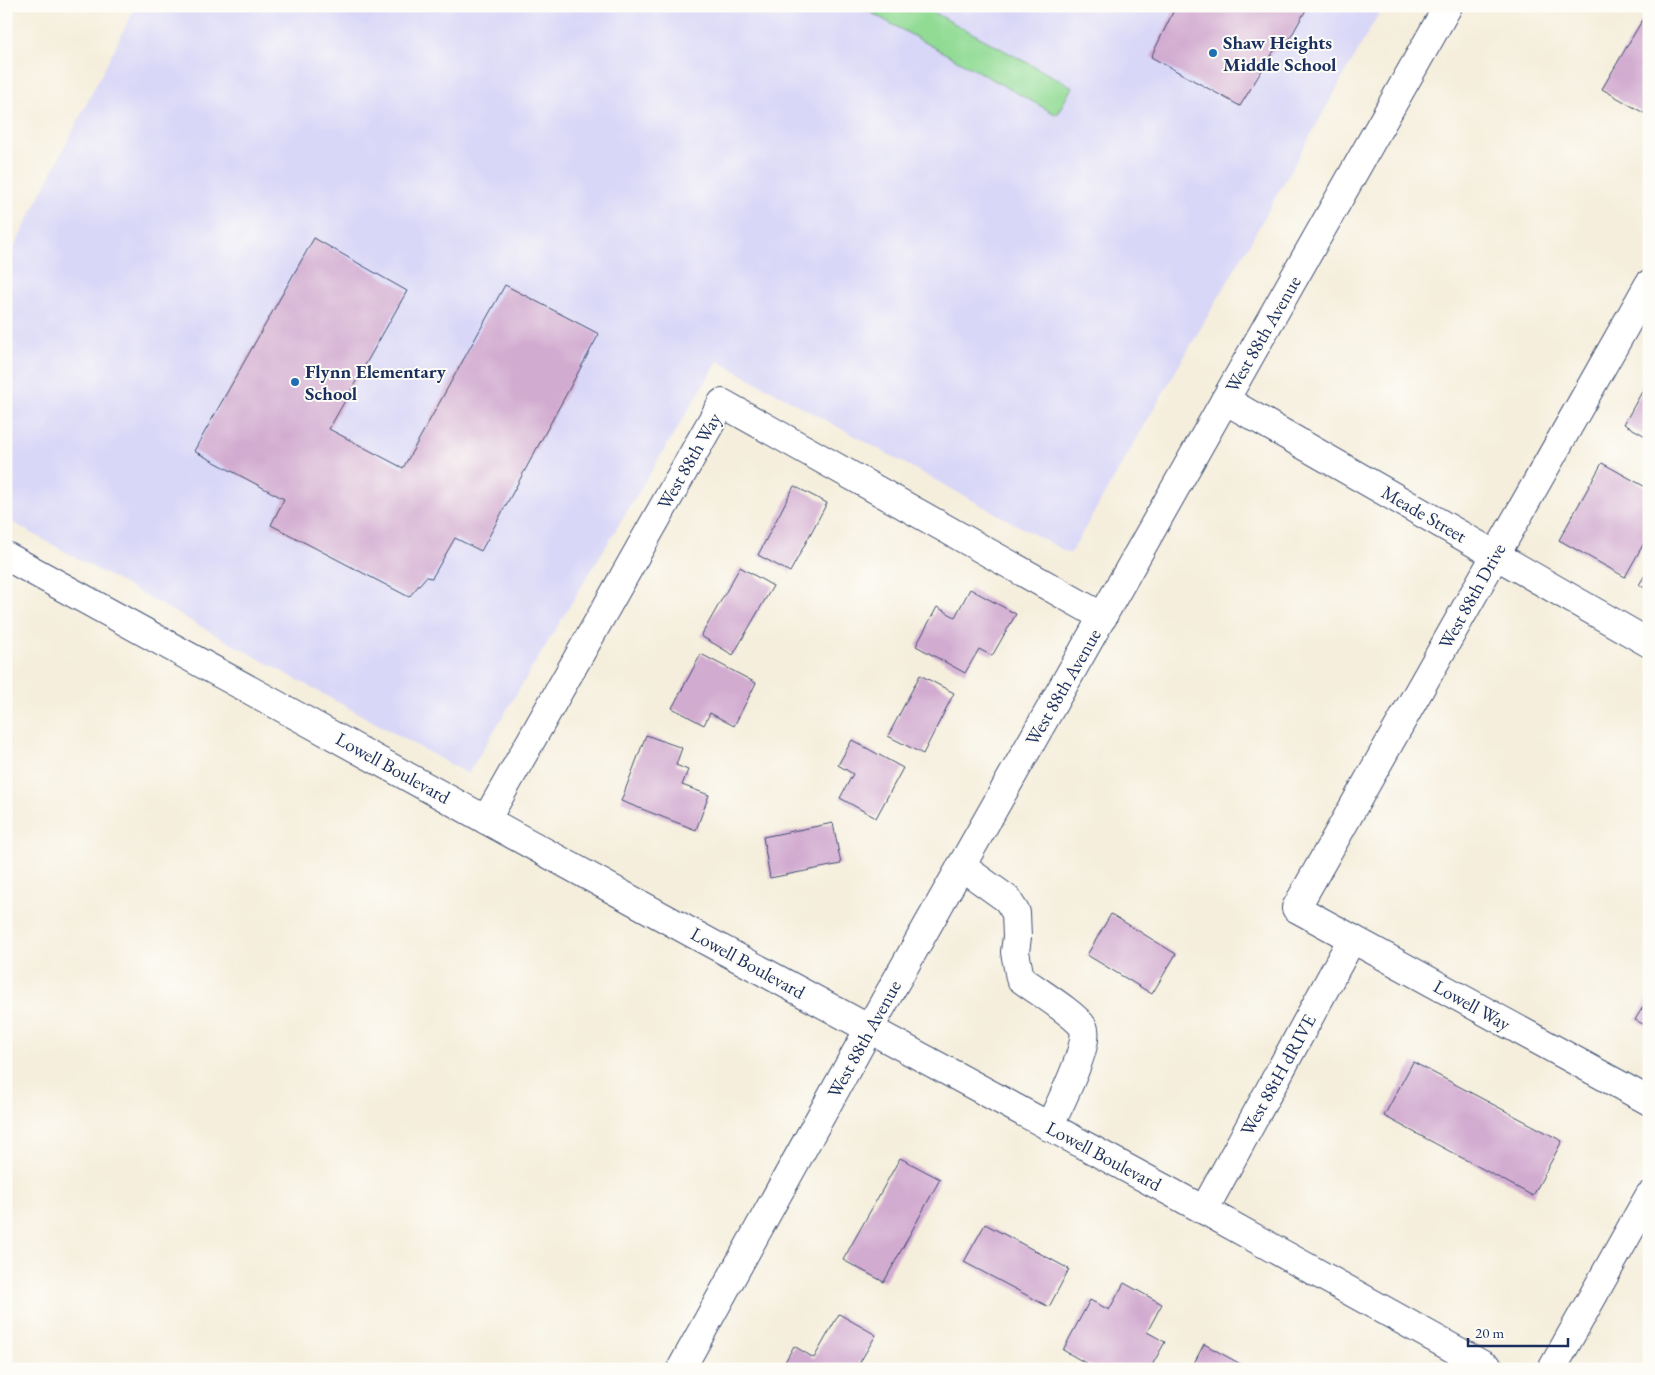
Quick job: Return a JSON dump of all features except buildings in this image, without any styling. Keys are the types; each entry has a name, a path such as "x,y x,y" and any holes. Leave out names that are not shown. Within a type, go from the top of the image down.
{"street":[{"name":"West 88th Avenue","path":"681,1369 869,1029 1448,6"},
{"name":"West 88th Drive","path":"1296,908 1649,284"},
{"name":"Meade Street","path":"1225,400 1649,643"},
{"name":"West 88th Way","path":"486,820 722,403 1103,617"},
{"name":"Lowell Boulevard","path":"6,556 486,820 1204,1210 1490,1369"},
{"path":"962,866 1007,899 1016,913 1017,937 1015,952 1020,978 1078,1020 1085,1030 1084,1044 1077,1065 1049,1127"},
{"name":"Lowell Way","path":"1296,908 1649,1101"},
{"name":"West 88tH dRIVE","path":"1204,1210 1352,939"},
{"path":"1552,1369 1649,1196"}],"shaded area":[{"path":"136,6 1383,6 1246,250 1070,554 718,361 468,774 6,519 6,263"}],"green space":[{"path":"859,6 922,6 1072,87 1057,115"}],"place":[{"name":"Shaw Heights Middle School","path":"1213,53"},
{"name":"Flynn Elementary School","path":"295,382"}]}
